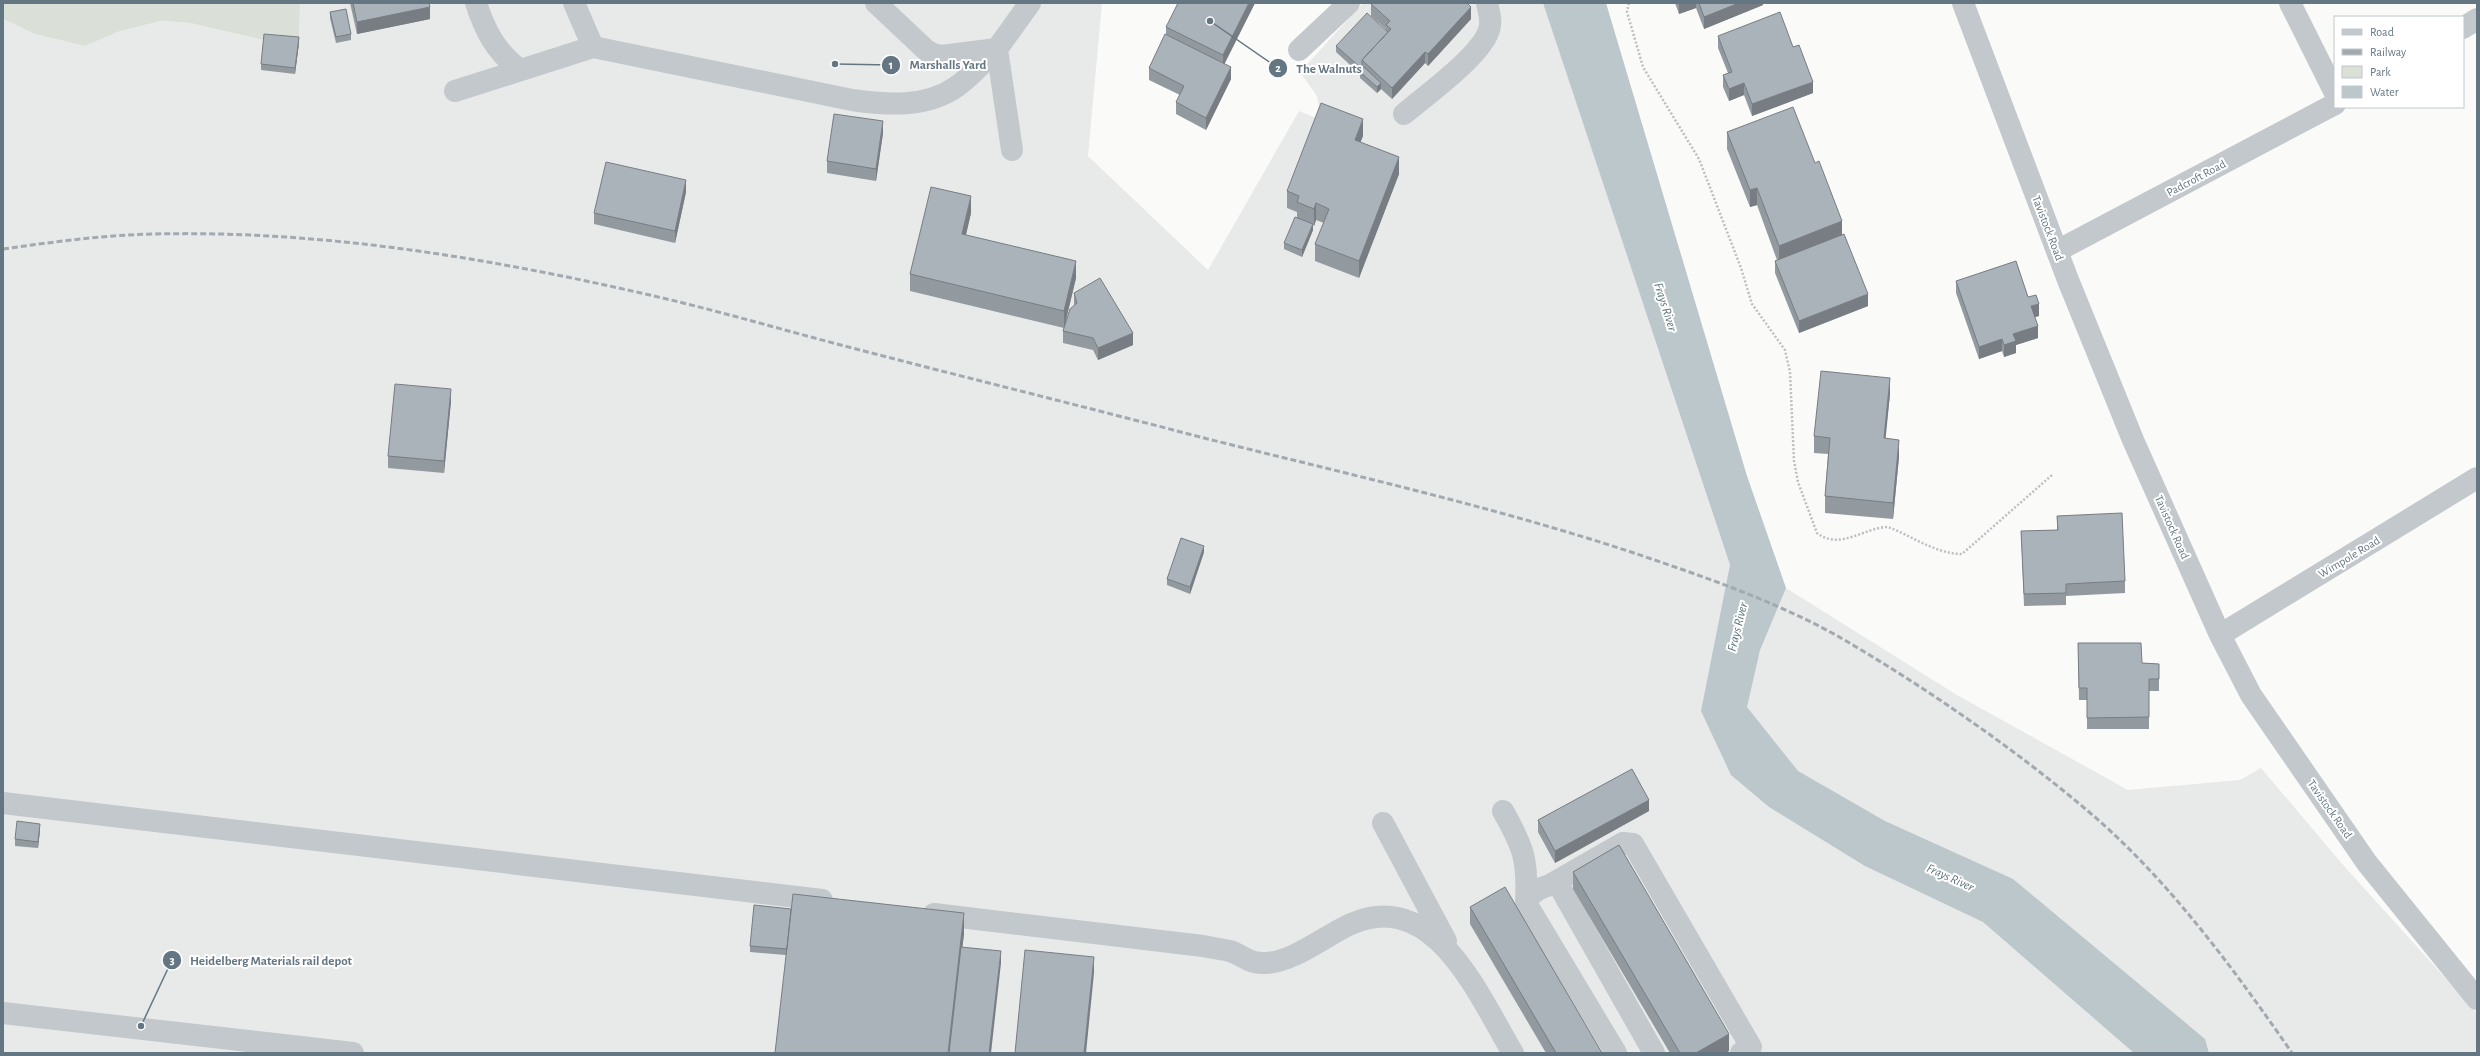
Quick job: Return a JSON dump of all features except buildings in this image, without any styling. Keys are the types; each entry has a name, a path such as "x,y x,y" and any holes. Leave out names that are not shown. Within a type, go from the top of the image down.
{"street":[{"path":"476,3 483,24 499,52 520,70"},
{"path":"574,3 593,47"},
{"path":"876,3 926,50 934,54 941,56 997,49"},
{"path":"455,91 593,47 852,100 882,104 923,101 956,88 997,49 1030,3"},
{"path":"1299,50 1349,3"},
{"path":"1404,114 1474,53 1486,38 1491,18 1487,3"},
{"name":"Tavistock Road","path":"1963,3 2057,251 2133,440 2220,635 2251,695 2367,863 2477,999"},
{"path":"2290,3 2334,91"},
{"path":"2464,27 2477,19"},
{"path":"997,49 1012,150"},
{"name":"Padcroft Road","path":"2057,251 2334,105"},
{"name":"Wimpole Road","path":"2220,635 2477,478"},
{"path":"3,803 840,902"},
{"path":"1503,811 1520,840 1525,854 1527,876 1526,903 1616,1053"},
{"path":"1383,823 1454,956 1513,1053"},
{"path":"1526,903 1531,895 1623,843 1633,844 1751,1047 1741,1053"},
{"path":"1548,886 1556,885 1560,887 1654,1053"},
{"path":"911,911 1203,946 1231,952 1256,964 1280,961 1351,924 1373,917 1389,917 1407,921 1427,929 1454,956"},
{"path":"3,1013 353,1053"}],"path":[{"path":"1629,3 1627,12 1643,67 1699,159 1741,268 1752,304 1785,350 1790,372 1794,461 1798,482 1817,533 1830,539 1846,539 1888,526 1929,545 1949,552 1962,554 2052,475"}],"shaded area":[{"path":"300,3 1102,3 1088,156 1208,270 1299,111 1321,120 1317,96 1300,72 1363,3 1543,3 1730,565 1786,588 1957,695 2128,790 2240,780 2261,768 2344,866 2477,1013 2477,1053 3,1053 3,19 35,34 85,46 120,31 161,21 190,23 264,40 299,43"}],"green space":[{"path":"3,3 300,3 299,43 264,40 190,23 161,21 120,31 85,46 35,34 3,19"}],"water":[{"name":"Frays River","path":"1543,3 1606,3 1747,476 1786,588 1760,650 1747,707 1798,771 1885,821 2013,879 2205,1039 2209,1053 2134,1053 1983,922 1865,866 1769,807 1731,775 1701,711 1730,565"}],"railway":[{"path":"3,249 97,237 154,234 217,234 280,237 406,249 530,270 677,301 929,368 1419,491 1578,535 1685,570 1791,612 1841,638 1937,698 2000,742 2061,788 2118,838 2172,895 2223,957 2292,1053"}],"place":[{"name":"The Walnuts","path":"1210,21"},
{"name":"Marshalls Yard","path":"835,64"},
{"name":"Heidelberg Materials rail depot","path":"141,1026"}]}
